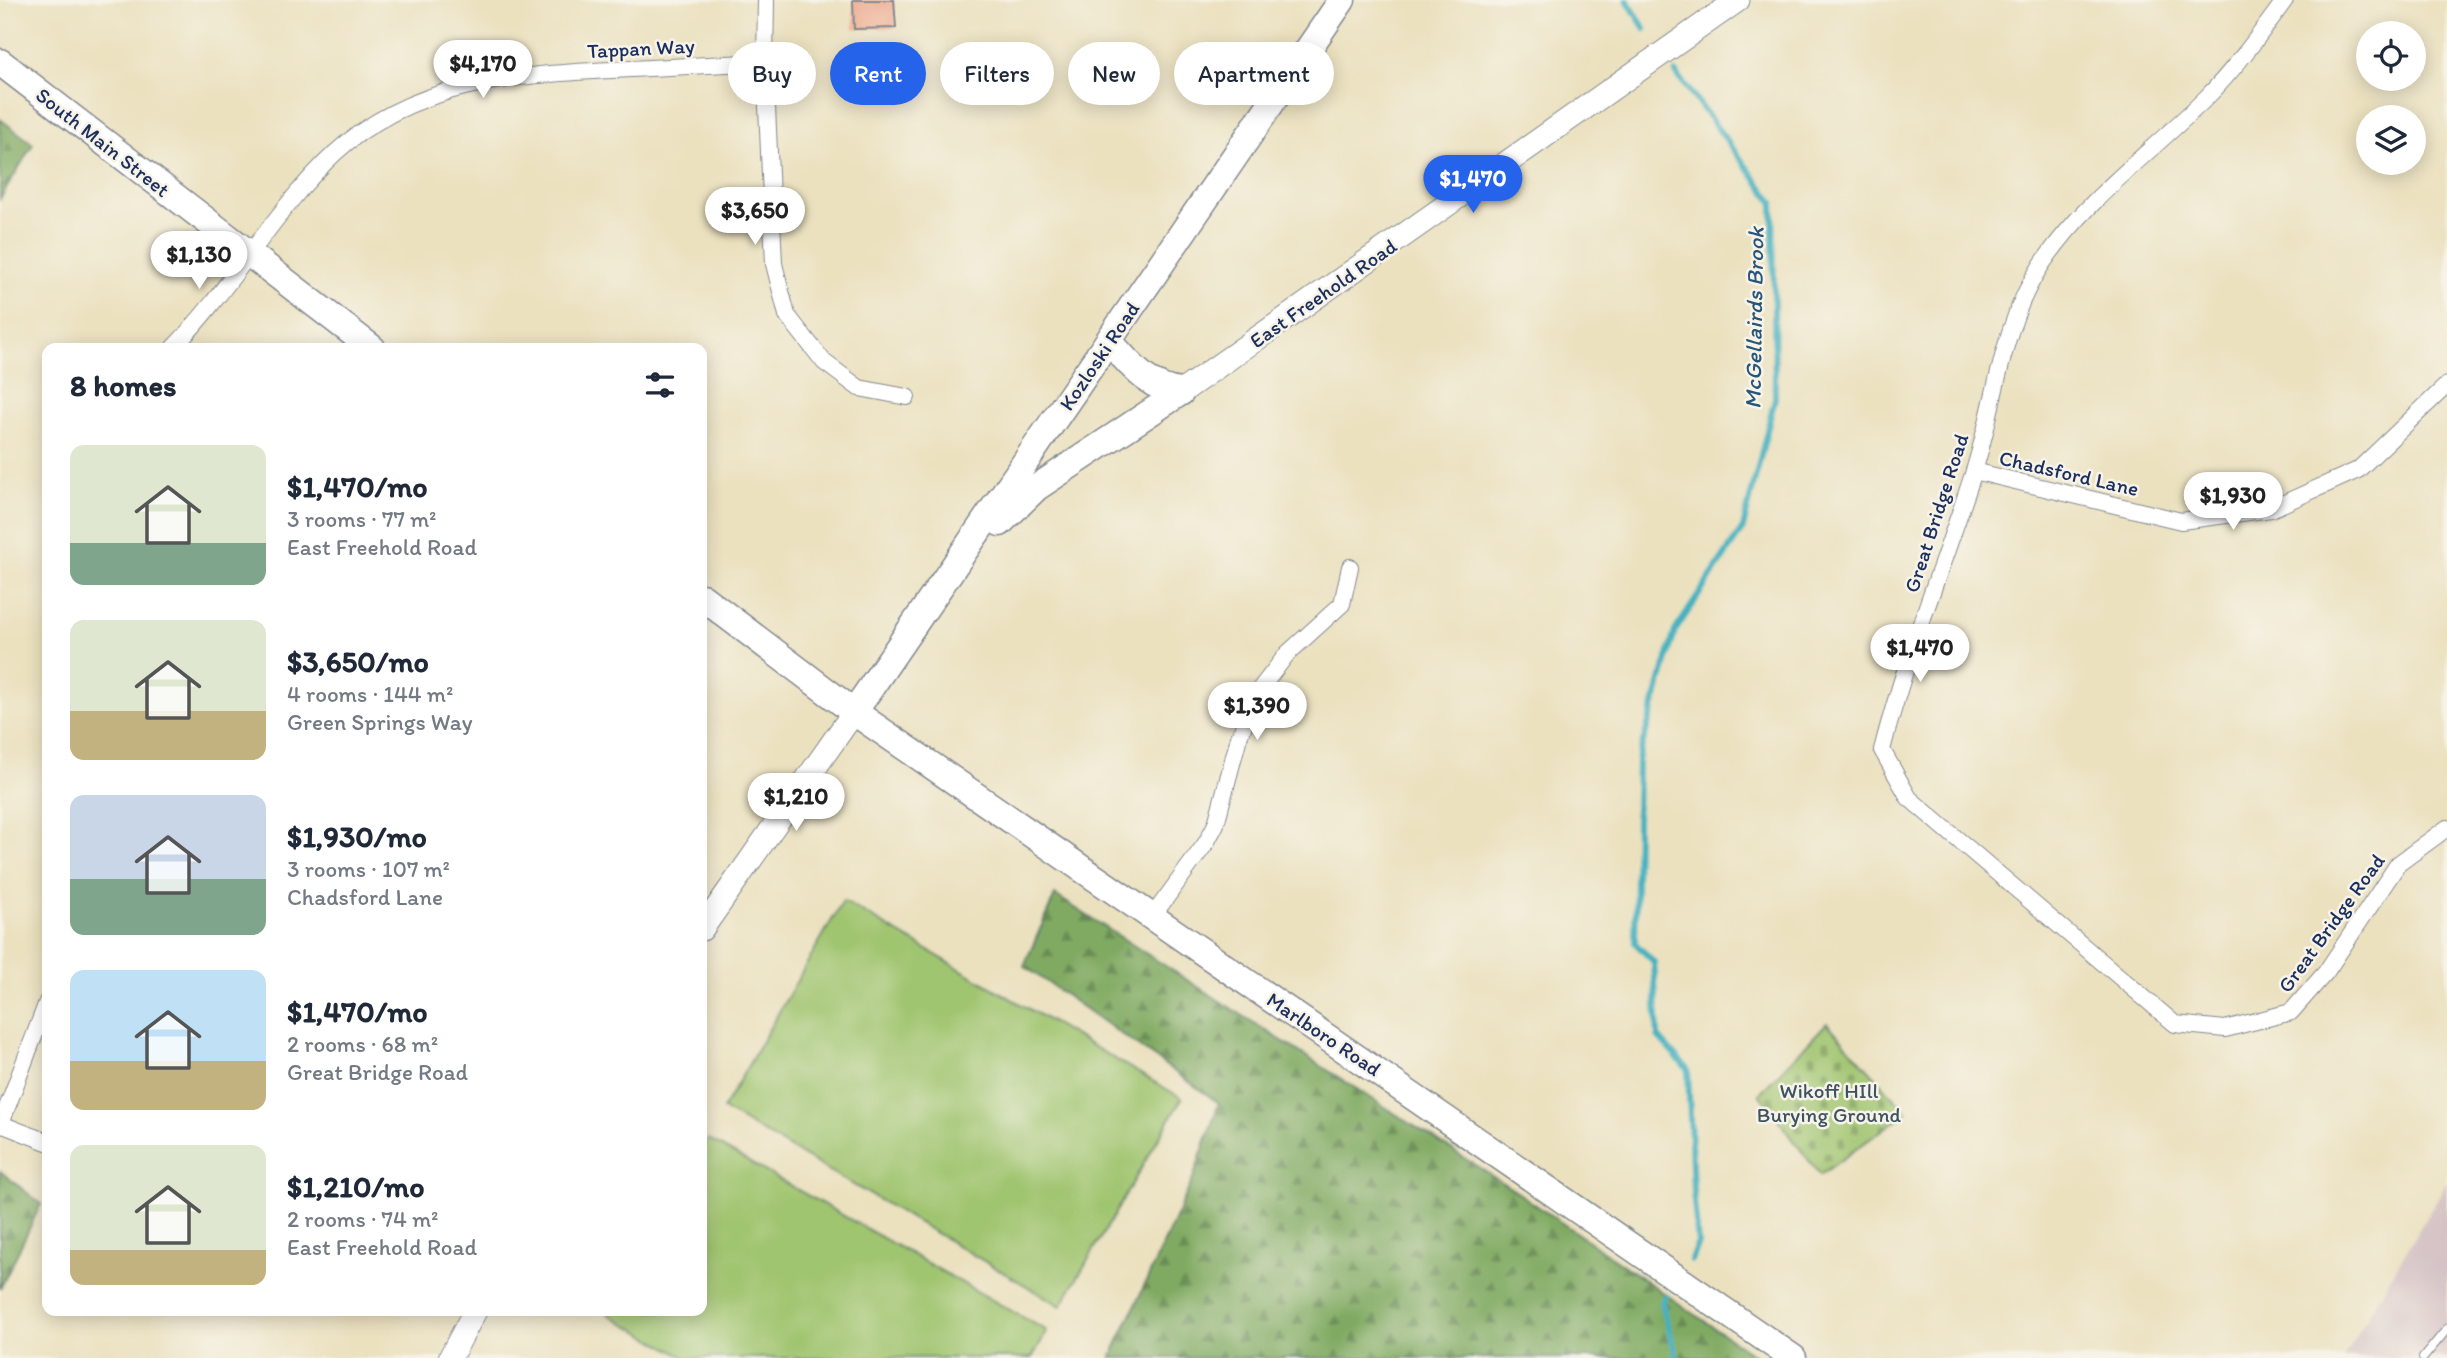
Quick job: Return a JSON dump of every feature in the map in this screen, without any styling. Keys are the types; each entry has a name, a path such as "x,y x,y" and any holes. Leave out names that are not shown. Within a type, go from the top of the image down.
{"main road":[{"name":"Kozloski Road","path":"854,712 961,561 1342,0"},
{"name":"South Main Street","path":"0,62 365,343"},
{"path":"1109,341 1144,378 1168,391 1181,392"},
{"path":"961,561 1036,488 1181,392"},
{"path":"707,601 854,712"},
{"name":"Marlboro Road","path":"854,712 1793,1358"}],"street":[{"path":"765,42 766,0"},
{"name":"East Freehold Road","path":"1181,392 1738,0"},
{"name":"Great Bridge Road","path":"2285,0 2248,52 2206,98 2080,214 2041,265 2014,317 1974,471 1894,703 1882,750 1909,799 2175,1024 2225,1028 2291,1012 2326,972 2398,864 2447,828"},
{"name":"Tappan Way","path":"178,343 195,325 300,191 336,153 369,127 445,90 525,75 728,64"},
{"path":"767,105 774,264 787,315 824,362 859,388 906,397"},
{"name":"Chadsford Lane","path":"1974,471 2181,521 2271,509 2358,470 2447,385"},
{"path":"1152,917 1206,843 1216,824 1239,737 1260,689 1287,654 1342,604 1350,567"},
{"path":"707,922 854,712"},
{"path":"42,1015 0,1125 42,1140"},
{"path":"450,1358 472,1316"}],"lane":[{"path":"2423,1358 2447,1329"}],"shaded area":[{"path":"2447,1182 2447,1358 2343,1358"}],"green space":[{"path":"0,119 33,144 0,199"},
{"path":"1055,895 1517,1192 1758,1358 1111,1358 1191,1184 1219,1103 1024,966"},
{"path":"843,901 1182,1098 1061,1306 723,1109"},
{"name":"Wikoff HIll Burying Ground","path":"1827,1023 1907,1112 1820,1175 1759,1094"},
{"path":"707,1141 1047,1331 1032,1358 686,1358 612,1316 707,1316"},
{"path":"0,1171 41,1204 0,1289"}],"building":[{"path":"853,0 894,0 896,28 854,29"}],"waterway":[{"name":"McGellairds Brook","path":"1627,0 1645,29"},
{"name":"McGellairds Brook","path":"1676,73 1773,202 1775,398 1743,528 1675,631 1638,760 1635,943 1654,962 1658,1037 1688,1070 1698,1243 1691,1260"},
{"name":"McGellairds Brook","path":"1666,1296 1662,1303 1677,1358"}]}
